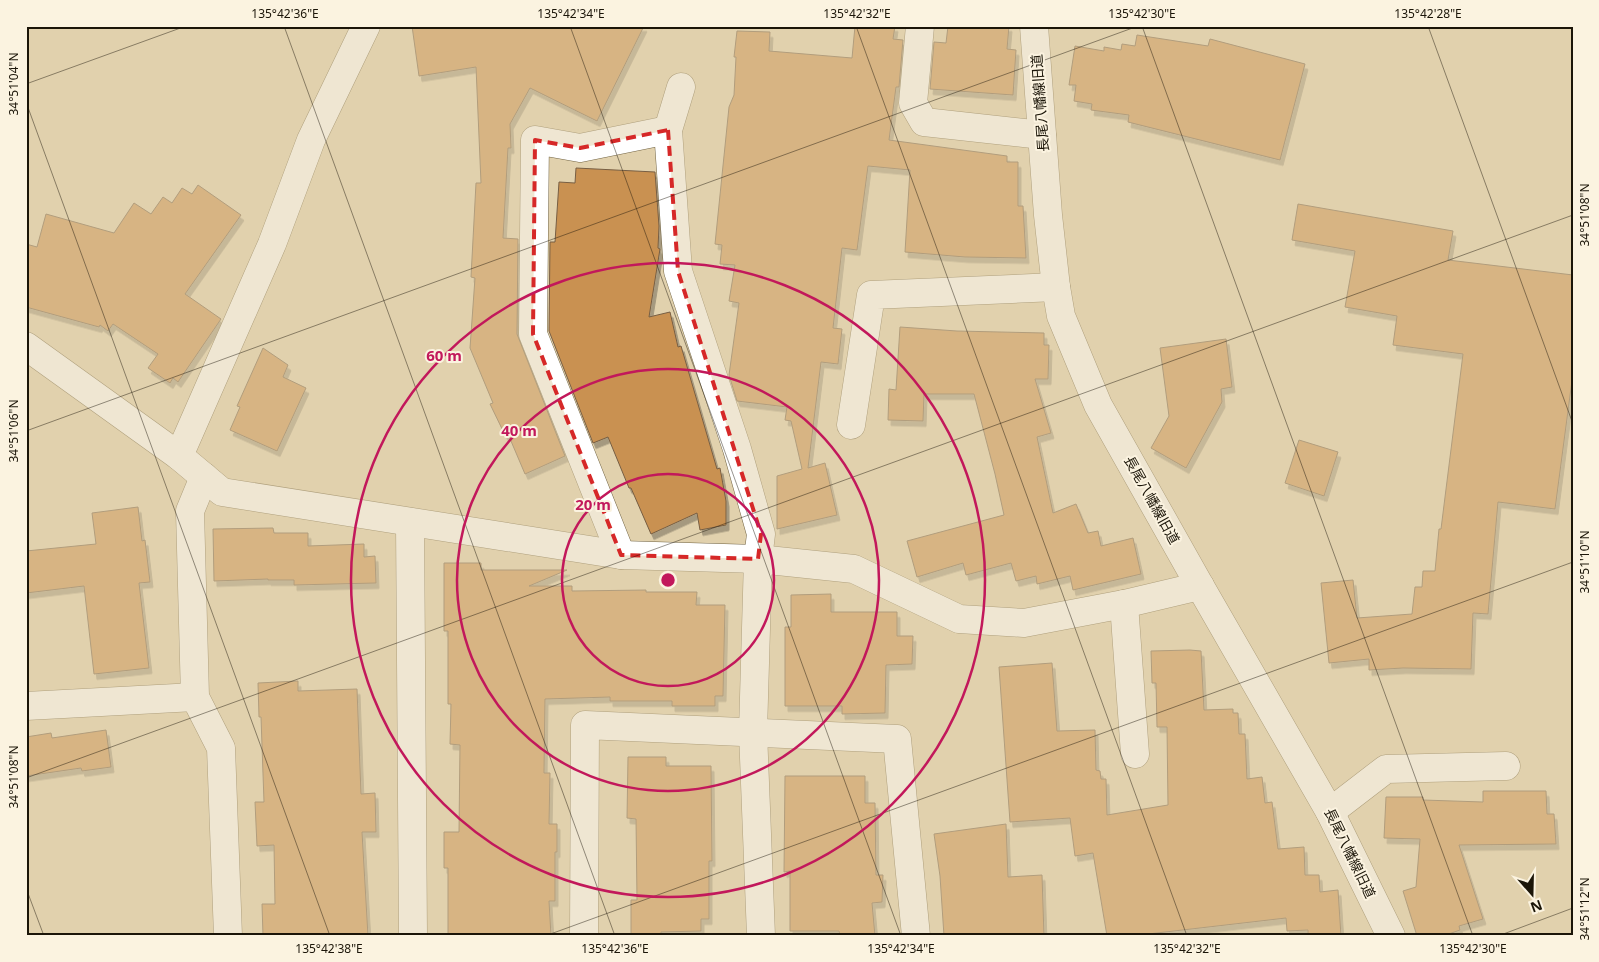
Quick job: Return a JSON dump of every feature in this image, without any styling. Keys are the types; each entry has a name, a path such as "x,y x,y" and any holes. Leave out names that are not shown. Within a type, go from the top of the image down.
{"street":[{"path":"179,456 272,244 311,140 366,26"},
{"path":"920,26 914,103 924,122 1042,135"},
{"name":"長尾八幡線旧道","path":"1034,26 1056,288 1061,316 1098,405 1330,812 1391,936"},
{"path":"681,87 668,130 678,271 737,448 760,534 753,732 761,936"},
{"path":"621,555 533,334 535,140 580,148 668,130"},
{"path":"851,425 872,295 1056,288"},
{"path":"26,346 179,456 222,492 621,555 758,559 854,569 958,619 1024,623 1124,604 1200,586"},
{"path":"204,477 190,511 195,697 221,748 228,936"},
{"path":"410,522 413,936"},
{"path":"1124,604 1135,754"},
{"path":"26,706 195,697"},
{"path":"584,936 585,725 897,739 916,936"},
{"path":"1330,812 1386,769 1506,766"}],"highlighted area":[{"path":"668,130 678,271 761,534 758,559 621,555 533,334 535,140 580,148"}],"building":[{"path":"412,26 644,26 597,121 530,88 510,124 511,148 508,148 503,238 518,239 517,334 565,456 525,474 508,434 505,435 490,404 493,403 470,348 475,278 471,277 476,183 481,183 476,67 419,76"},
{"path":"855,26 895,26 893,39 903,40 899,87 896,87 889,140 1007,156 1007,162 1018,162 1018,206 1023,206 1026,258 965,257 905,252 910,170 868,166 857,250 842,248 833,328 842,329 838,364 821,362 808,468 825,463 837,515 777,529 777,476 802,469 791,421 785,420 787,407 737,401 729,375 739,303 729,301 735,265 720,264 722,245 715,244 729,107 734,95 736,57 734,57 737,31 770,32 769,51 852,58"},
{"path":"948,26 1009,26 1007,49 1016,50 1013,95 930,89 934,42 946,43"},
{"path":"1137,35 1208,46 1210,39 1305,64 1280,160 1128,122 1129,115 1091,110 1092,104 1074,101 1076,85 1069,85 1075,46 1104,51 1104,47 1121,50 1122,44 1135,46"},
{"path":"576,168 655,172 659,226 658,248 660,249 649,317 670,312 678,347 681,346 717,469 720,468 726,501 726,525 700,530 697,513 651,534 608,437 593,443 549,331 550,242 555,242 559,182 575,183"},
{"path":"198,185 241,215 185,294 221,319 178,382 173,378 170,383 148,368 158,354 113,324 108,331 100,325 99,327 26,307 26,244 37,247 46,214 114,233 134,203 151,214 163,197 172,203 182,188 192,194"},
{"path":"1298,204 1453,231 1448,260 1573,275 1573,373 1555,509 1498,502 1488,614 1473,613 1471,669 1403,668 1369,670 1369,659 1329,663 1321,583 1353,580 1357,618 1412,614 1415,587 1422,587 1423,571 1435,571 1463,354 1393,345 1397,316 1345,307 1355,251 1292,240"},
{"path":"900,327 957,331 1044,333 1044,345 1049,345 1048,379 1035,379 1051,433 1037,437 1053,513 1076,504 1088,533 1098,531 1101,546 1133,538 1141,574 1073,590 1070,576 1037,584 1036,576 1016,581 1011,563 966,575 963,563 917,577 907,541 1004,515 974,394 924,394 923,421 888,420 889,389 896,390"},
{"path":"1226,339 1232,387 1221,389 1222,402 1186,468 1151,448 1169,416 1160,348"},
{"path":"263,348 288,365 283,377 306,388 277,451 230,430 240,407 237,406"},
{"path":"1299,440 1338,452 1324,496 1285,483"},
{"path":"138,507 142,541 145,540 150,582 139,583 149,668 94,674 84,586 26,593 26,551 96,544 92,513"},
{"path":"273,528 274,533 308,533 308,546 364,544 364,557 375,556 376,583 294,585 294,580 214,581 213,529"},
{"path":"444,563 481,563 481,570 567,570 529,586 572,586 572,591 646,590 646,592 697,592 696,605 725,605 723,696 715,696 715,706 672,706 672,701 610,701 610,697 545,699 544,773 550,773 549,824 557,824 555,901 549,901 551,936 448,936 448,868 444,868 444,832 459,832 460,745 450,744 451,704 448,704 448,631 444,631"},
{"path":"831,594 831,612 897,612 897,636 913,636 912,664 886,665 885,713 842,714 842,706 785,706 785,627 791,627 791,595"},
{"path":"1151,651 1201,651 1204,710 1233,709 1233,713 1238,713 1239,734 1245,734 1247,779 1262,777 1265,803 1272,802 1278,849 1304,847 1305,875 1319,875 1320,892 1338,890 1341,936 1308,936 1308,930 1287,931 1286,918 1148,934 1149,936 1107,936 1093,853 1075,856 1070,818 1010,822 999,667 1052,663 1057,731 1095,730 1096,770 1100,771 1101,779 1106,779 1107,815 1168,805 1167,727 1157,727 1156,683 1152,683"},
{"path":"298,681 298,691 357,689 361,794 375,793 376,832 362,832 368,936 263,936 262,904 275,904 274,845 257,846 255,802 264,802 258,683"},
{"path":"106,730 111,767 82,771 81,768 26,776 26,737 51,733 52,738"},
{"path":"628,757 666,757 666,766 711,766 712,861 709,861 709,919 701,919 701,931 661,932 661,935 631,935 631,900 637,900 636,819 627,818"},
{"path":"785,776 865,776 865,803 875,803 876,875 883,875 882,902 872,903 875,936 840,936 839,931 790,931 790,871 784,872"},
{"path":"1483,791 1546,791 1547,814 1554,814 1556,844 1459,845 1483,919 1459,926 1460,930 1443,936 1417,936 1403,891 1416,887 1420,839 1384,838 1386,797 1423,797 1423,800 1483,802"},
{"path":"1006,824 1008,877 1042,875 1044,936 944,936 940,876 934,834"}]}
